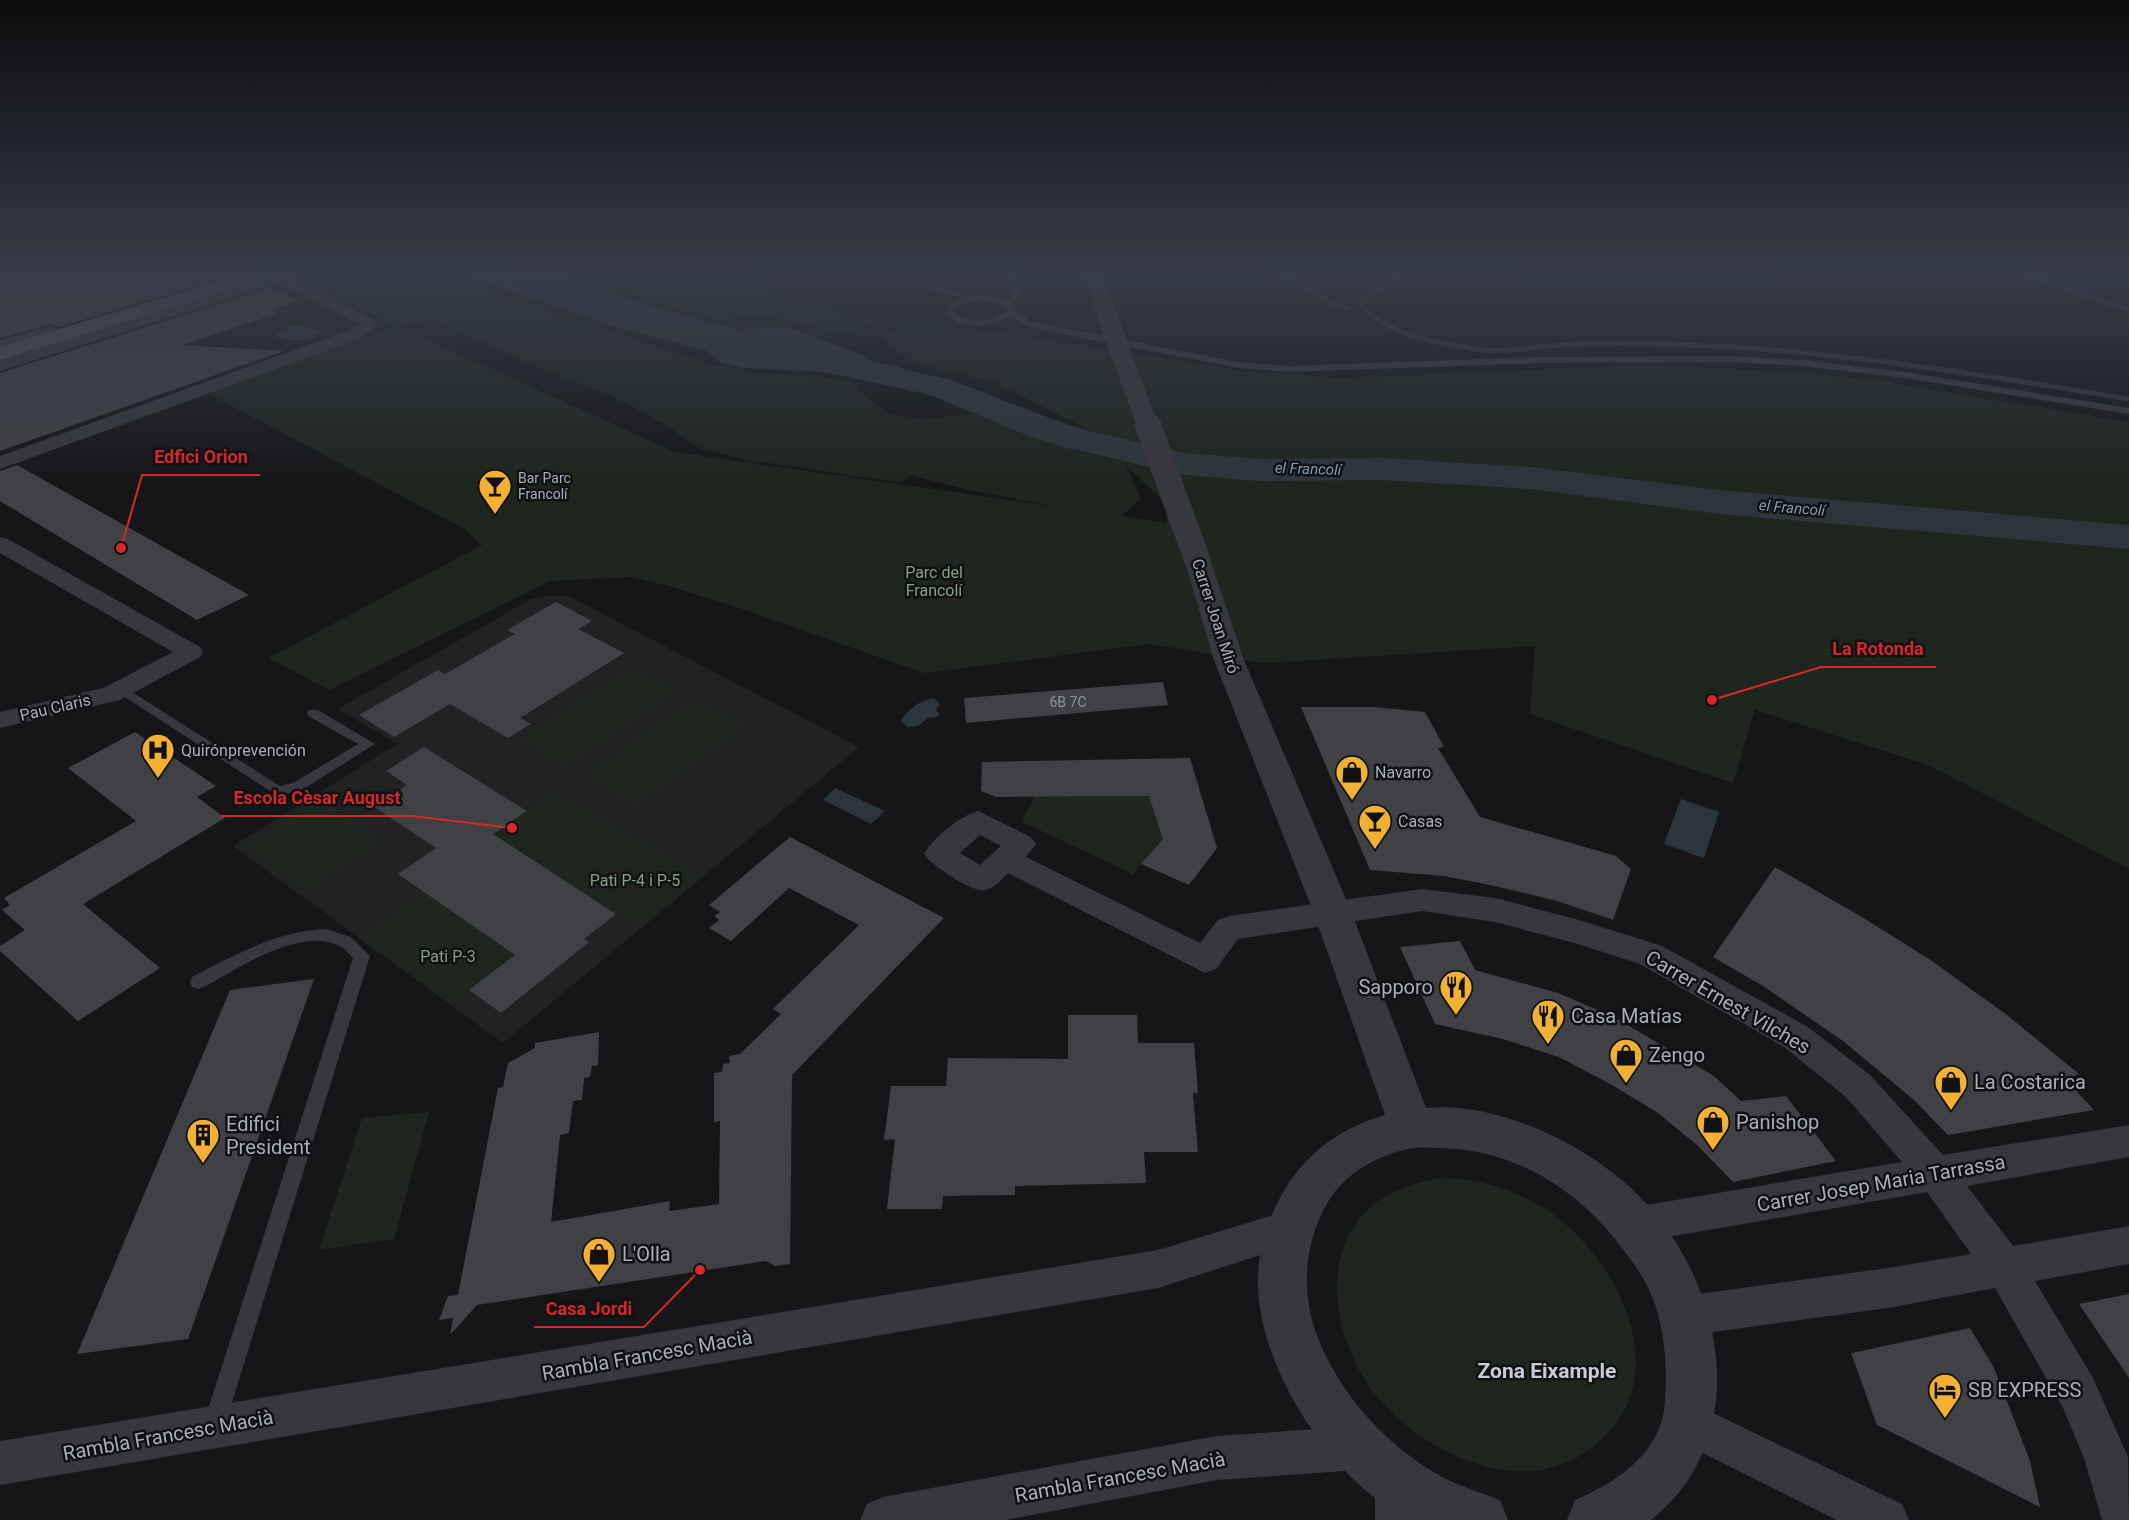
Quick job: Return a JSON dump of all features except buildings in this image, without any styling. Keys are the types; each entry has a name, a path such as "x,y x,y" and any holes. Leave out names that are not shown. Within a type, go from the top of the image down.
{"main road":[{"path":"0,354 29,345"}],"street":[{"path":"0,366 64,345"},
{"path":"0,463 326,345"},
{"name":"Carrer Joan Miró","path":"1118,345 1197,560 1229,660 1332,911 1412,1129"},
{"name":"Pau Claris","path":"0,544 190,652 116,691 0,720"},
{"path":"1005,859 1205,960 1229,928 1332,911"},
{"name":"Carrer Ernest Vilches","path":"1332,911 1422,900 1495,910 1579,932 1651,955 1796,1037 1858,1086 1935,1173 2005,1268 2078,1393 2106,1457 2125,1520"},
{"path":"1480,1520 1428,1500 1402,1502 1334,1420 1320,1399 1309,1381 1286,1318 1283,1262 1290,1228 1300,1204 1327,1168 1347,1152 1375,1138 1412,1129 1442,1127 1480,1131 1533,1148 1561,1162 1596,1187 1634,1225 1664,1268 1678,1297 1694,1355 1694,1384 1688,1423 1668,1467 1649,1488 1624,1507 1595,1520"},
{"name":"Carrer Josep Maria Tarrassa","path":"1634,1225 2129,1141"},
{"name":"Rambla Francesc Macià","path":"0,1463 1158,1269 1290,1228"},
{"path":"1684,1316 1888,1287 2129,1245"},
{"path":"1688,1423 1886,1520"},
{"name":"Rambla Francesc Macià","path":"883,1520 1217,1458 1359,1448"}],"lane":[{"path":"1132,345 1239,365 1288,369 1541,360 1695,359 1803,363 1905,375 2129,411"},
{"path":"116,691 278,791 297,787 368,744 312,713"},
{"path":"198,982 277,943 305,934 334,936 354,945 362,956 213,1427"}],"shaded area":[{"path":"684,345 835,345 862,355 873,362 898,367 909,373 893,385 825,372 742,368 720,362 707,351"},
{"path":"552,595 570,597 859,747 503,1043 233,846 397,744 338,709 531,599"},
{"path":"934,698 940,704 936,710 940,714 937,717 928,718 918,726 908,727 901,721 915,706"},
{"path":"835,788 885,811 871,824 823,800"},
{"path":"1681,799 1719,812 1704,858 1664,844"}],"green space":[{"name":"Parc del Francolí","path":"341,345 438,345 675,452 1051,506 969,490 910,475 901,483 746,460 699,448 664,424 614,397 537,367 489,345 652,345 711,364 762,373 824,377 859,384 858,390 889,414 923,419 979,413 1020,431 1085,453 1121,461 1093,432 991,381 910,362 892,345 1080,345 1242,371 1337,378 1649,365 1810,373 1885,382 2129,422 2129,869 1928,765 1755,710 1733,783 1530,714 1535,646 1265,663 1151,644 924,673 751,612 669,586 631,577 550,581 329,690 268,658 482,545 464,529 207,393","holes":["1125,464 1165,503 1167,523 1121,516 1141,499"]},
{"path":"632,667 679,690 566,767 518,740"},
{"path":"695,699 747,726 636,806 584,776"},
{"name":"Pati P-4 i P-5","path":"554,791 703,876 641,928 493,834"},
{"path":"1150,796 1163,839 1133,874 1022,822 1034,797"},
{"path":"322,799 384,841 306,891 245,845"},
{"name":"Pati P-3","path":"425,892 515,955 451,1005 358,937"},
{"path":"429,1112 394,1239 319,1250 362,1118"},
{"path":"1445,1178 1473,1181 1513,1192 1550,1212 1574,1232 1596,1256 1614,1284 1628,1315 1635,1346 1635,1378 1625,1408 1606,1435 1585,1453 1569,1461 1542,1470 1507,1471 1462,1459 1424,1438 1398,1418 1376,1395 1358,1368 1344,1335 1338,1303 1338,1272 1345,1244 1359,1220 1380,1200 1409,1185"}],"waterway":[{"path":"1451,345 1493,351 1564,345"},
{"path":"1692,345 1856,358 2129,399"},
{"name":"el Francolí","path":"834,364 939,387 964,395 1042,428 1080,440 1186,464 1259,470 1382,469 1531,478 1720,502 2129,537"}],"place":[{"name":"Bar Parc Francolí","path":"495,515"},
{"name":"Edfici Orion","path":"121,548"},
{"name":"La Rotonda","path":"1712,700"},
{"name":"Quirónprevención","path":"158,779"},
{"name":"Navarro","path":"1352,801"},
{"name":"Escola Cèsar August","path":"512,828"},
{"name":"Casas","path":"1375,850"},
{"name":"Sapporo","path":"1456,1016"},
{"name":"Casa Matías","path":"1548,1045"},
{"name":"Zengo","path":"1626,1084"},
{"name":"La Costarica","path":"1951,1111"},
{"name":"Panishop","path":"1713,1151"},
{"name":"Edifici President","path":"203,1164"},
{"name":"Casa Jordi","path":"700,1270"},
{"name":"L'Olla","path":"599,1283"},
{"name":"SB EXPRESS","path":"1945,1419"}],"district":[{"name":"Zona Eixample","path":"1547,1371"}]}
